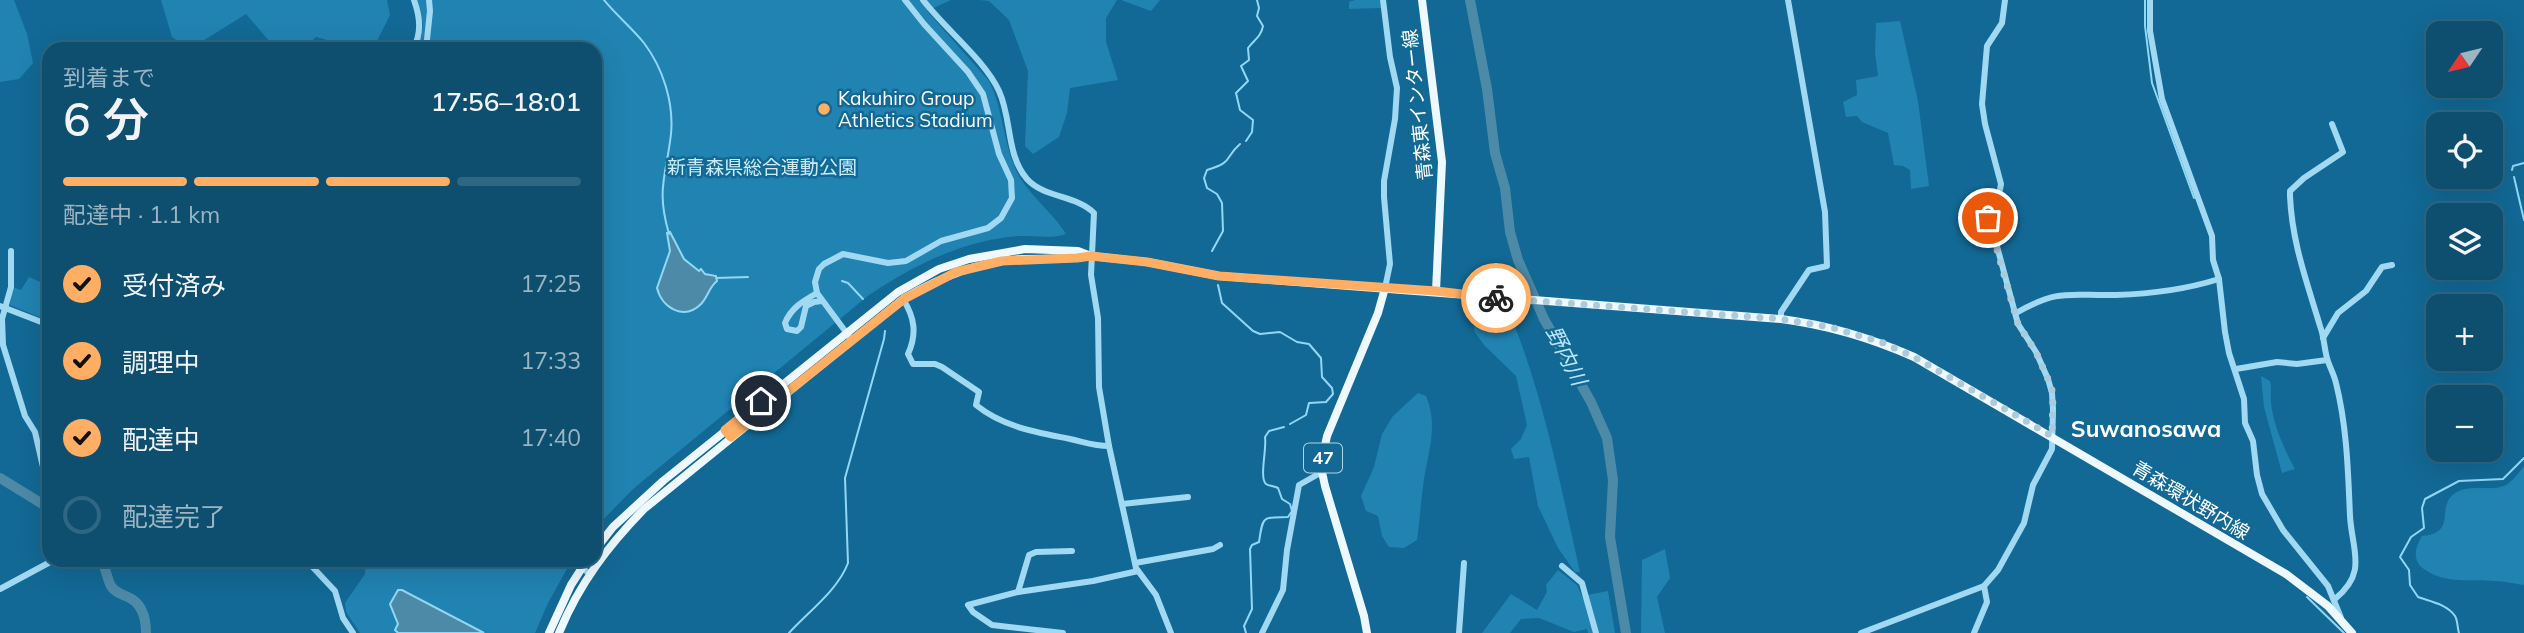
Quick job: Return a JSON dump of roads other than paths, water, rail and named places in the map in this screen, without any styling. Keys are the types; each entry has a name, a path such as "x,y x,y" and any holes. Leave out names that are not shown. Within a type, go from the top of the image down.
{"main road":[{"name":"青森東インター線","path":"1422,0 1442,162 1436,291"},
{"path":"602,552 644,509 845,332 920,278 968,259 1025,249 1077,251 1091,256 1147,262 1219,276 1385,288"},
{"path":"602,541 638,502 904,299 939,279 978,266 1002,261 1091,256"},
{"name":"青森環状野内線","path":"1385,288 1781,319 1830,327 1881,342 2052,436 2286,574 2342,619 2352,633"},
{"name":"47","path":"1367,633 1322,472 1327,436 1378,313 1385,288"},
{"path":"559,633 586,567"},
{"path":"549,633 588,567"}],"street":[{"path":"414,0 420,22 416,42"},
{"path":"427,42 429,0"},
{"path":"851,340 817,293 815,282 819,269 836,256 850,254 888,263 906,261 941,241 988,228 1001,218 1012,198 1011,180 999,155 983,94 968,72 905,0"},
{"path":"923,0 983,67 999,90 1012,146 1027,178 1039,188 1084,205 1094,213 1091,275 1098,318 1099,387 1109,446 1135,563 1156,595 1171,633"},
{"path":"1383,0 1397,88 1395,119 1384,181 1390,264 1385,288"},
{"path":"1781,319 1782,312 1809,270 1827,266 1825,212 1788,0"},
{"path":"1861,633 1984,586 1998,570 2024,523 2033,485 2052,449 2053,393 2036,352 2022,333 1988,218 1988,210 1999,195 2001,184 1982,110 1986,50 2002,23 2005,0"},
{"path":"2150,0 2150,31 2158,84 2209,225 2229,353 2244,399 2245,423 2253,441 2262,494 2283,530 2319,572 2335,599 2342,619"},
{"path":"2332,124 2344,150 2299,181 2290,191 2290,196 2300,267 2335,379 2346,436 2350,520 2357,564 2342,593 2335,599"},
{"path":"10,251 11,287 2,307 1,332 25,416 36,436 42,463"},
{"path":"2323,338 2338,313 2366,291 2382,267 2392,265"},
{"path":"2016,313 2039,300 2061,294 2118,295 2195,287 2219,279"},
{"path":"817,293 797,305 788,316 785,324 787,329 797,331 806,306 822,301"},
{"path":"904,299 910,309 915,333 915,340 908,354 913,364 935,364 942,367 979,392 975,405 1017,427 1096,446 1109,446"},
{"path":"2,307 42,322"},
{"path":"788,316 794,314 802,323"},
{"path":"2236,369 2277,362 2297,364 2327,360"},
{"path":"1262,633 1283,590 1299,485 1322,472"},
{"path":"1122,504 1188,497"},
{"path":"1135,563 1213,549 1220,545"},
{"path":"1018,592 1030,555 1036,552 1072,551"},
{"path":"1459,633 1464,563"},
{"path":"0,589 42,566"},
{"path":"1562,566 1582,583 1596,633"},
{"path":"313,567 335,591 343,618 353,633"},
{"path":"580,567 585,570"},
{"path":"1063,633 992,625 973,612 968,605 1018,592 1093,582 1138,571"},
{"path":"1974,633 1987,602 1984,586"},
{"path":"987,633 992,625"}],"waterway":[{"path":"604,0 644,43 657,63 666,86 671,110 671,134 663,183 663,205 669,234"},
{"path":"1246,141 1252,132 1253,120 1240,110 1236,93 1248,81 1241,66 1249,60 1248,48 1259,36 1263,26 1257,16 1257,0"},
{"name":"野内川","path":"1470,0 1487,89 1495,153 1505,188 1510,232 1518,260 1544,319 1591,402 1607,438 1613,480 1610,537 1626,633"},
{"path":"2145,0 2145,26 2152,83 2194,198"},
{"path":"1212,251 1223,231 1222,203 1217,194 1207,188 1204,178 1207,170 1225,162 1240,144"},
{"path":"2512,170 2513,166 2524,163"},
{"path":"2514,177 2524,220"},
{"path":"716,278 748,277"},
{"path":"842,281 848,283 863,299"},
{"path":"1218,285 1222,303 1253,331 1260,334 1280,332 1297,342 1309,344 1321,358 1322,377 1332,388 1333,394 1326,402 1309,403 1306,415 1290,424"},
{"path":"789,633 830,591 848,563 845,478 885,331"},
{"path":"1246,633 1244,626 1252,609 1250,549 1259,542 1265,520 1288,517 1292,511 1290,504 1282,499 1278,488 1266,484 1263,476 1265,437 1269,431 1284,427"},
{"path":"2459,633 2452,612 2418,597 2410,585 2409,570 2400,557 2411,537 2424,528 2422,508 2425,499 2459,481 2503,479 2524,458"},
{"path":"0,478 42,504"},
{"path":"104,567 113,589 130,598 141,609 146,633"},
{"path":"2307,597 2344,633"}],"place":[{"name":"Kakuhiro Group Athletics Stadium","path":"824,109"}],"district":[{"name":"Suwanosawa","path":"2146,429"}],"park label":[{"name":"新青森県総合運動公園","path":"762,167"}]}
